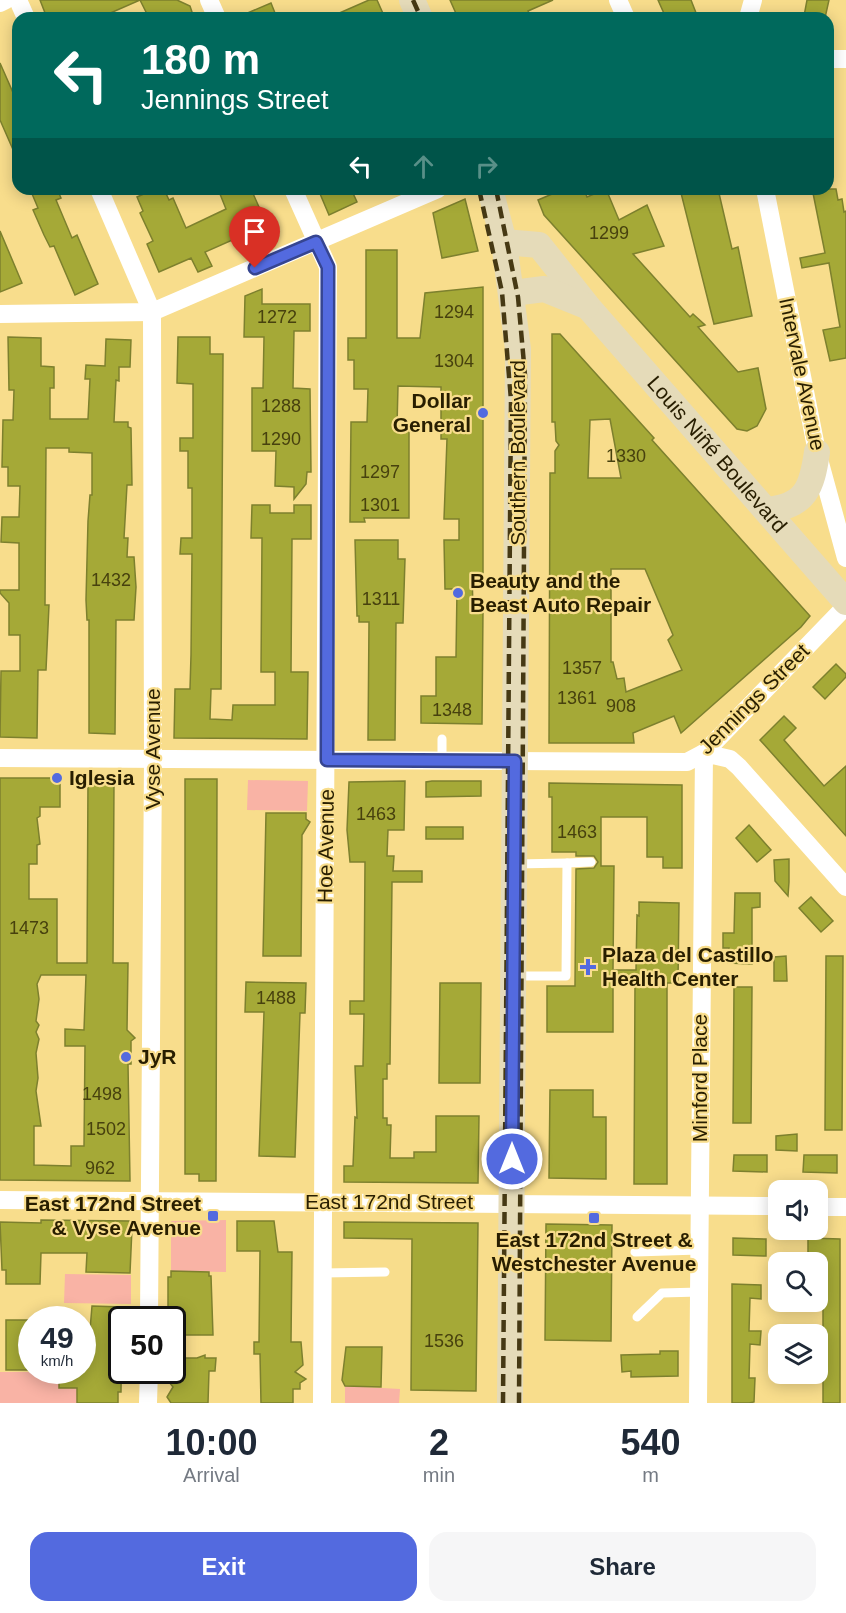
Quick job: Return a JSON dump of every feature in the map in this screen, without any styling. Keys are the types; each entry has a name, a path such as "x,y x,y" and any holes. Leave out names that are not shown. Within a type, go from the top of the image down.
{"main road":[{"name":"Southern Boulevard","path":"492,195 504,242 513,293 518,349 516,864 510,1403"},
{"name":"Louis Niñé Boulevard","path":"504,242 539,246 589,308 846,604"},
{"name":"Louis Niñé Boulevard","path":"513,293 544,289 589,308"},
{"path":"766,510 789,505 801,497 813,483 817,452"}],"street":[{"path":"0,3 6,0"},
{"name":"Vyse Avenue","path":"102,195 152,312 153,759 149,1306"},
{"name":"Hoe Avenue","path":"296,195 328,267 322,1403"},
{"path":"0,315 152,312 424,195"},
{"name":"Intervale Avenue","path":"766,195 817,452 846,558"},
{"name":"Jennings Street","path":"0,758 687,762 704,753 846,604"},
{"path":"704,753 730,759 739,767 846,887"},
{"name":"Minford Place","path":"698,1403 704,753"},
{"name":"East 172nd Street","path":"0,1200 768,1206"},
{"path":"828,1207 846,1207"},
{"path":"148,1403 149,1384"}],"lane":[{"path":"442,739 442,762"},
{"path":"516,864 591,862"},
{"path":"513,976 566,976 567,863"},
{"path":"636,1252 699,1250"},
{"path":"323,1273 385,1272"},
{"path":"637,1317 662,1293 699,1292"}],"shaded area":[{"path":"248,780 308,781 307,811 247,810"},
{"path":"226,1220 226,1272 171,1271 171,1221"},
{"path":"65,1274 131,1275 131,1304 64,1303"},
{"path":"0,1372 18,1372 18,1384 59,1384 59,1388 77,1388 77,1403 0,1403"},
{"path":"345,1386 400,1389 399,1403 345,1403"}],"building":[{"path":"40,0 140,0 113,12 45,12"},
{"path":"140,0 177,0 190,6 192,12 146,12"},
{"path":"369,0 377,0 382,12 342,12"},
{"path":"450,0 553,0 528,12 455,12"},
{"path":"658,0 691,0 696,12 663,12"},
{"path":"807,0 829,0 826,12 805,12"},
{"path":"271,3 275,12 250,12"},
{"path":"0,63 12,90 12,147 0,120"},
{"path":"834,189 836,189 838,200 842,199 844,212 846,211 846,358 830,361 823,330 840,327 829,263 802,268 800,258 825,253 813,195 834,195"},
{"path":"33,195 60,195 61,198 56,200 72,238 77,235 98,284 75,295 54,246 50,247 33,210 38,208"},
{"path":"167,195 169,200 173,198 186,228 226,209 220,195 254,195 271,234 243,246 239,237 205,252 212,266 198,272 191,258 159,272 147,244 153,241 140,213 143,211 137,197"},
{"path":"321,195 354,195 357,202 329,215"},
{"path":"550,195 586,195 587,197 609,195 619,220 647,205 664,246 633,254 690,317 693,314 705,325 698,327 738,372 758,368 766,409 757,426 747,431 737,429 544,215 538,200"},
{"path":"682,195 719,195 732,249 738,247 752,316 714,324"},
{"path":"465,199 478,251 442,258 433,213"},
{"path":"0,231 22,283 0,292"},
{"path":"366,250 397,250 397,338 420,338 425,293 483,287 483,573 472,573 473,609 483,609 482,724 421,723 421,696 436,696 436,657 456,657 457,589 445,589 444,540 459,540 459,519 444,519 447,439 441,439 441,387 398,386 397,426 409,427 409,518 364,518 365,522 350,522 351,422 367,422 368,389 354,389 354,360 348,360 348,338 366,338"},
{"path":"262,289 262,304 310,304 310,331 294,331 293,388 310,389 311,472 307,472 306,484 294,499 294,487 275,486 276,451 252,451 252,388 263,388 264,337 244,337 245,296"},
{"path":"552,334 560,334 810,616 801,627 681,733 674,716 633,733 634,743 549,743 550,473 555,473 555,451 559,445 556,441 555,422 552,422","holes":["610,419 621,478 588,478 590,420","611,569 645,569 673,635 668,640 682,670 626,692 624,678 617,679 613,662 611,662"]},
{"path":"8,337 41,338 41,366 54,367 54,388 50,388 50,419 88,419 90,379 85,379 86,365 105,366 106,339 131,340 130,367 119,367 119,381 116,380 114,422 128,422 128,427 131,428 132,485 127,485 124,538 128,538 127,557 134,557 136,587 134,620 116,620 115,734 89,733 89,620 87,620 86,600 92,453 69,452 69,448 46,448 45,605 49,605 46,670 38,670 37,738 0,737 1,671 20,671 20,635 9,635 9,603 0,593 0,590 19,590 19,543 1,542 2,517 19,517 20,486 8,486 8,467 2,467 3,420 13,420 14,390 9,390"},
{"path":"178,337 210,337 210,354 223,354 221,689 211,689 210,719 232,720 233,705 275,705 275,672 261,672 262,538 251,538 252,505 270,505 270,513 294,513 294,505 311,505 311,539 292,539 291,672 308,672 307,739 174,738 175,689 190,689 191,655 192,554 180,554 181,538 192,538 192,488 188,488 188,451 180,451 180,438 193,438 193,384 177,383"},
{"path":"355,540 398,540 398,559 405,559 403,623 396,623 395,740 368,740 369,622 359,622 359,616 357,616"},
{"path":"836,664 846,674 846,677 825,699 813,687"},
{"path":"784,716 796,728 784,740 824,786 846,766 846,836 760,740"},
{"path":"0,778 60,778 60,807 40,807 40,816 37,818 40,844 37,845 37,864 29,864 29,899 57,899 57,963 87,963 88,780 114,780 113,963 128,963 127,1030 135,1038 131,1041 131,1064 128,1064 130,1181 0,1180","holes":["41,975 86,975 84,1030 65,1029 65,1046 85,1046 84,1146 71,1146 71,1166 34,1165 34,1126 41,1126 36,1091 38,1078 36,1053 39,1039 36,1032 39,1025 36,1021 39,999 37,984"]},
{"path":"185,779 217,779 216,1181 199,1181 199,1174 185,1174"},
{"path":"405,781 404,830 388,830 387,856 394,856 393,871 422,871 422,882 392,882 390,1064 387,1064 387,1079 383,1079 383,1118 387,1118 387,1125 391,1125 390,1158 414,1158 414,1152 436,1152 436,1116 479,1116 478,1183 344,1182 344,1166 353,1166 355,1117 357,1118 355,1066 363,1066 364,1014 350,1014 350,1001 364,1001 365,862 350,862 347,830 349,782"},
{"path":"481,781 481,796 426,797 426,782"},
{"path":"549,783 682,785 682,868 663,868 663,857 647,857 647,817 601,817 601,866 614,866 613,970 636,970 639,902 679,903 678,983 667,983 667,1184 634,1184 635,983 613,983 613,1032 547,1032 547,986 575,986 576,869 594,868 598,862 594,856 576,856 576,852 552,852 552,797 549,797"},
{"path":"266,813 306,813 306,819 310,822 302,835 301,956 263,956"},
{"path":"749,825 771,850 757,862 736,838"},
{"path":"426,827 463,827 463,839 426,839"},
{"path":"789,859 788,896 775,881 774,860"},
{"path":"735,893 760,893 760,907 752,908 752,964 728,963 729,948 723,948 723,933 734,933"},
{"path":"811,897 833,921 821,932 799,908"},
{"path":"786,956 787,981 774,981 774,957"},
{"path":"826,956 843,956 842,1130 825,1130"},
{"path":"246,982 306,983 305,1013 300,1013 295,1157 259,1156 264,1012 245,1012"},
{"path":"440,983 481,983 480,1083 439,1083"},
{"path":"734,987 752,987 751,1123 733,1123"},
{"path":"550,1090 593,1090 593,1117 606,1117 606,1179 549,1178"},
{"path":"797,1134 797,1151 776,1150 776,1136"},
{"path":"734,1155 767,1155 767,1172 733,1171"},
{"path":"804,1155 837,1155 837,1173 803,1172"},
{"path":"41,1220 130,1221 130,1228 132,1228 130,1273 86,1272 87,1253 41,1253 40,1284 6,1284 6,1270 2,1270 0,1222 41,1223"},
{"path":"237,1221 274,1221 278,1252 292,1252 291,1342 301,1342 303,1365 295,1372 306,1379 300,1383 300,1389 293,1389 293,1403 261,1403 260,1354 254,1354 254,1342 259,1342 260,1251 237,1251"},
{"path":"344,1222 478,1223 476,1391 411,1390 412,1239 344,1238"},
{"path":"546,1224 612,1225 611,1341 545,1340"},
{"path":"733,1238 766,1239 766,1256 733,1255"},
{"path":"840,1239 840,1403 823,1403 823,1384 828,1384 828,1324 823,1324 823,1312 828,1312 828,1252 808,1252 808,1240"},
{"path":"171,1271 209,1272 213,1335 186,1335 186,1306 168,1306 168,1277 171,1277"},
{"path":"732,1284 761,1285 761,1299 750,1298 749,1331 761,1331 760,1345 750,1344 749,1378 755,1378 754,1402 749,1403 732,1403"},
{"path":"96,1306 108,1307 108,1384 121,1384 118,1403 77,1403 77,1388 59,1388 59,1384 96,1384"},
{"path":"6,1320 18,1320 18,1370 6,1370"},
{"path":"346,1347 382,1347 381,1387 345,1386 342,1380"},
{"path":"660,1351 678,1351 678,1376 631,1377 631,1371 622,1372 621,1355 660,1354"},
{"path":"205,1355 205,1358 216,1358 215,1371 209,1371 208,1403 171,1403 167,1397 173,1387 171,1384 186,1384 186,1358"}],"railway":[{"path":"413,0 418,12"},
{"path":"480,195 502,292 511,400 503,1403"},
{"path":"497,195 518,297 525,375 519,1403"}],"place":[{"name":"Dollar General","path":"483,413"},
{"name":"Beauty and the Beast Auto Repair","path":"458,593"},
{"name":"Iglesia","path":"57,778"},
{"name":"Plaza del Castillo Health Center","path":"588,967"},
{"name":"JyR","path":"126,1057"},
{"name":"East 172nd Street & Vyse Avenue","path":"213,1216"},
{"name":"East 172nd Street & Westchester Avenue","path":"594,1218"}],"route":[{"path":"255,268 316,242 328,267 327,760 515,761 512,1159"}]}
